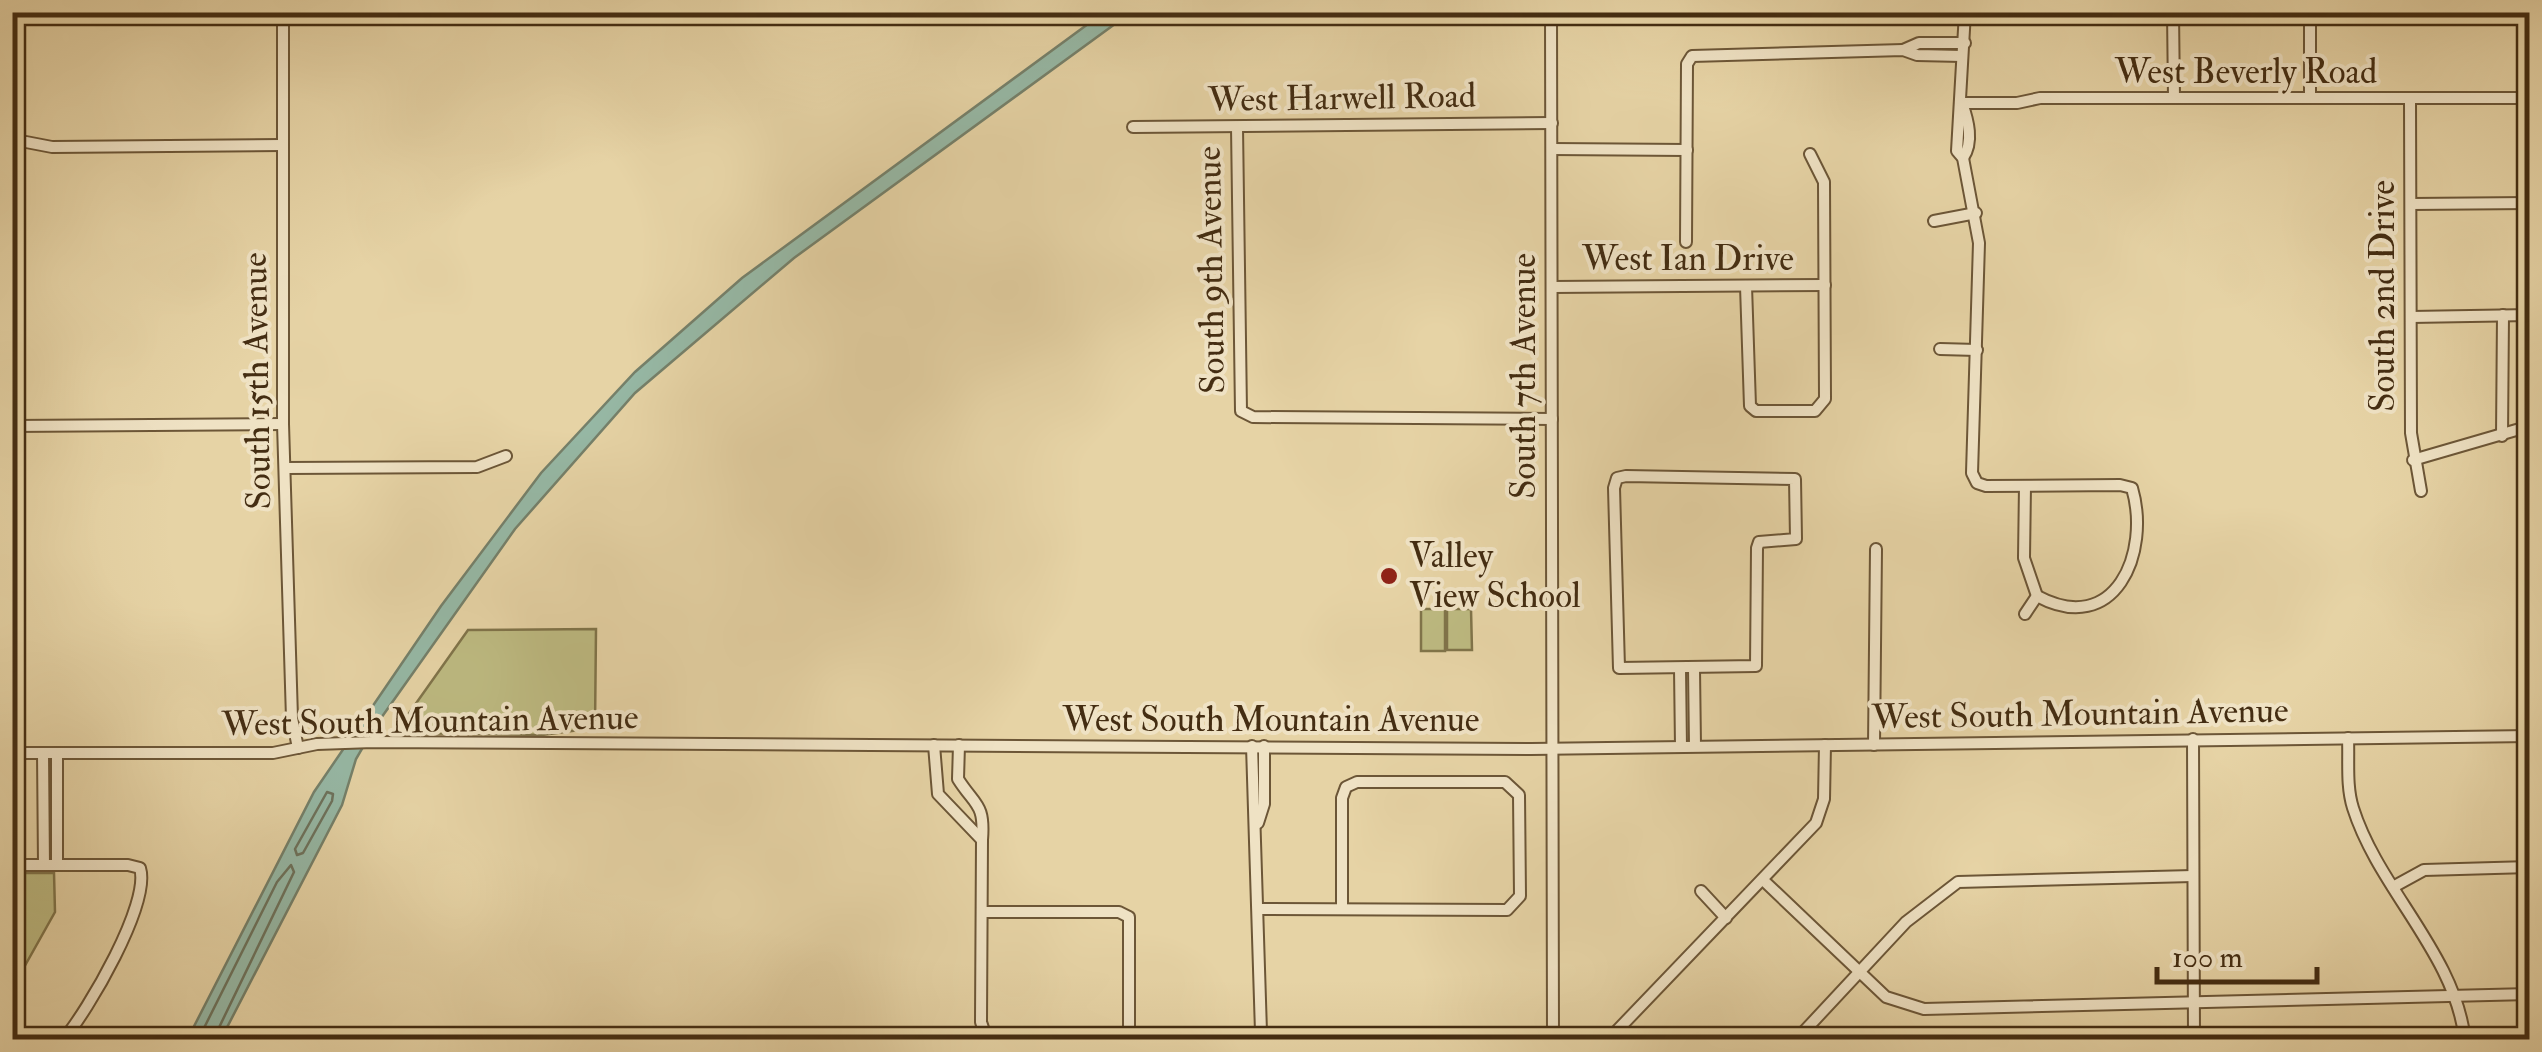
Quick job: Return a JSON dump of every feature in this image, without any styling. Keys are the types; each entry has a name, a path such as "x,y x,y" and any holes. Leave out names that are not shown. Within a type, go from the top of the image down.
{"street":[{"name":"South 15th Avenue","path":"283,12 283,424 292,718 298,748"},
{"name":"South 7th Avenue","path":"1552,12 1553,1039"},
{"path":"1965,12 1963,158 1976,212 1972,473 1977,483 2132,488 2134,561 2124,582 2099,600 2082,604 2053,604 2037,596 2024,558 2025,486"},
{"path":"2173,12 2174,98"},
{"path":"2310,12 2310,98"},
{"path":"1686,242 1687,64 1692,56 1933,49 1965,42"},
{"path":"1933,49 1962,56"},
{"name":"West Beverly Road","path":"1962,103 2174,98 2530,98"},
{"name":"South 2nd Drive","path":"2410,100 2413,460 2420,491"},
{"name":"West Harwell Road","path":"1133,127 1552,123"},
{"name":"South 9th Avenue","path":"1236,127 1242,411 1253,417 1552,418"},
{"path":"26,142 52,147 282,145"},
{"path":"1552,149 1687,150"},
{"path":"1746,286 1750,406 1815,411 1825,399 1824,182 1810,154"},
{"path":"2411,204 2530,203"},
{"path":"1934,221 1976,212"},
{"name":"West Ian Drive","path":"1552,287 1824,285"},
{"path":"2502,436 2503,315"},
{"path":"2411,317 2530,315"},
{"path":"1940,349 1976,350"},
{"path":"12,426 283,424"},
{"path":"2413,460 2530,426"},
{"path":"285,468 477,467 506,456"},
{"path":"1617,478 1795,479 1796,539 1759,542 1756,666 1680,669 1619,668 1617,478"},
{"path":"1874,745 1876,549"},
{"path":"2025,614 2037,596"},
{"path":"1680,669 1681,746"},
{"path":"1694,669 1695,746"},
{"path":"1680,700 1694,700"},
{"name":"West South Mountain Avenue","path":"12,753 273,754 369,742 1552,749 2530,736"},
{"path":"2348,738 2352,806 2392,887 2456,995 2466,1040"},
{"path":"2193,739 2194,1040"},
{"path":"934,745 935,787 940,798 982,840"},
{"path":"959,745 960,784 983,813 982,912 984,1030 995,1035 1126,1033 1131,1025 1129,917 1119,912 982,912"},
{"path":"1608,1040 1819,818 1824,799 1825,745"},
{"path":"1258,746 1261,1032 1273,1038 1553,1039"},
{"path":"44,753 44,865"},
{"path":"57,753 57,865"},
{"path":"1258,909 1507,910 1516,905 1520,896 1520,812 1515,786 1505,782 1357,782 1346,787 1342,798 1342,908"},
{"path":"940,798 960,784"},
{"path":"44,801 57,801"},
{"path":"12,865 140,868 143,878 129,923 63,1040"},
{"path":"2392,887 2424,870 2530,867"},
{"path":"1796,1040 1906,922 1958,882 2193,876"},
{"path":"1762,880 1886,997 1924,1009 2530,994"},
{"path":"1702,892 1726,918"}],"shaded area":[{"path":"1421,609 1445,609 1445,651 1421,651"},
{"path":"1447,609 1471,609 1472,650 1447,650"},
{"path":"596,629 595,728 542,735 395,733 468,630"},
{"path":"13,873 54,873 55,912 13,987"}],"water":[{"path":"1103,13 1130,13 794,258 635,393 515,529 374,728 356,759 342,805 221,1039 187,1040 314,792 441,606 541,473 635,372 742,278"}],"place":[{"name":"Valley View School","path":"1389,576"}]}
